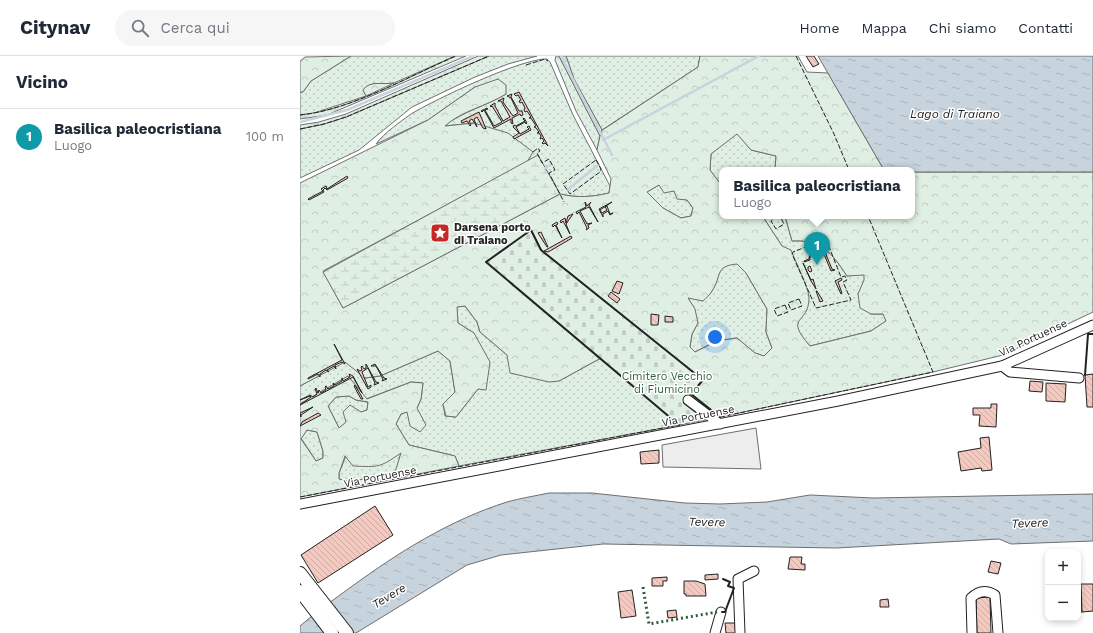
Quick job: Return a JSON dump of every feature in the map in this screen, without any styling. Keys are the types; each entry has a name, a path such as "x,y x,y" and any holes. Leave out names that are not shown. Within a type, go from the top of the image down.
{"main road":[{"path":"300,573 347,633"},
{"path":"300,591 332,633"}],"street":[{"name":"Via Portuense","path":"300,504 927,383 1002,366 1093,325"},
{"path":"1002,366 1010,372 1079,378"},
{"path":"688,400 720,424"},
{"path":"740,633 738,579 754,571"},
{"path":"972,633 970,606 971,598 976,593 988,591 996,595 998,633"},
{"path":"715,633 721,612"}],"green space":[{"path":"351,56 455,56 394,83 369,85 363,90 366,96 314,113 300,115 300,92 303,92 311,81"},
{"path":"351,56 311,81 303,92 300,92 300,61 305,57"},
{"path":"456,56 466,56 327,115 300,119 300,115 319,112 339,106 380,91"},
{"path":"478,56 489,56 346,117 324,124 300,129 300,125 319,122 346,114"},
{"path":"489,56 537,56 508,64 475,77 412,107 359,150 300,178 300,129 324,124 346,117"},
{"path":"556,56 559,56 600,136 597,150 576,111 555,60"},
{"path":"559,56 566,56 574,79 602,130 600,136"},
{"path":"566,56 700,56 698,67 602,130 574,79"},
{"path":"700,56 798,56 807,72 828,73 882,167 775,167 776,156 751,150 737,134 711,154 710,170 719,182 719,219 765,219 782,246 791,250 804,281 809,298 808,307 799,320 798,329 810,346 871,331 886,321 883,314 871,314 860,308 858,294 864,280 864,275 847,276 831,254 825,249 811,242 792,241 786,219 915,219 915,172 1093,172 1093,312 1003,355 933,372 720,417 691,394 703,380 541,250 531,230 486,262 601,358 559,381 549,382 510,373 507,355 480,332 477,322 465,306 457,307 458,323 474,333 490,362 486,390 478,389 456,417 446,416 443,404 455,392 450,361 438,351 380,376 365,378 345,362 300,386 300,183 428,120 475,87 498,79 506,85 506,94 466,112 445,126 474,123 508,133 533,152 527,162 323,271 343,308 560,194 584,196 609,193 611,179 597,150 601,131 698,67","holes":["659,185 664,193 674,191 677,199 687,200 693,208 691,216 681,218 663,208 647,192","737,264 746,273 767,309 766,332 772,348 764,356 755,353 737,338 717,341 695,352 690,347 692,334 698,323 695,309 688,298 703,301 715,286 720,273 725,267"]},
{"path":"547,59 550,62 573,115 610,186 609,193 584,196 560,194 538,156 527,162 532,152 474,123 444,126 458,117 506,94 475,87 428,120 376,144 397,124 411,114 438,99 518,65"},
{"path":"394,83 366,96 363,90 369,85 373,84"},
{"path":"737,133 751,150 776,156 775,167 719,167 719,183 710,170 711,154"},
{"name":"Darsena porto di Traiano","path":"538,155 560,194 343,308 323,272"},
{"path":"659,185 674,191 681,199 687,200 693,208 691,216 681,218 663,208 647,192"},
{"path":"786,219 792,241 811,242 825,249 831,254 847,276 864,274 865,280 858,294 871,314 884,314 886,321 871,331 810,346 799,332 797,324 807,310 782,246 765,220"},
{"name":"Cimitero Vecchio di Fiumicino","path":"531,230 541,250 703,380 683,403 705,420 679,425 486,262"},
{"path":"737,263 746,273 767,309 766,332 772,348 764,356 755,353 737,338 716,341 695,352 690,347 692,334 698,323 688,297 703,301 715,286 722,269 730,264"},
{"path":"465,306 477,322 480,332 507,355 559,381 601,358 679,425 459,466 455,456 409,445 396,424 401,414 417,408 421,399 423,383 411,382 366,399 348,376 300,404 300,386 345,361 365,378 380,376 438,351 450,361 455,392 443,404 445,416 456,417 478,389 474,333 458,323 456,307"},
{"path":"348,376 367,399 411,382 423,383 421,399 417,408 426,425 420,432 410,426 407,412 401,414 396,424 409,445 455,456 459,466 300,497 300,404","holes":["349,396 356,400 368,402 367,410 361,412 350,405 343,412 346,422 339,428 328,406 336,397","307,430 317,432 323,451 323,458 316,461 301,439","401,453 395,472 350,482 339,479 339,473 345,456 353,466 378,466"]},
{"path":"349,396 356,400 368,402 367,410 361,412 339,428 328,406 336,397"},
{"path":"307,430 317,432 323,451 323,458 316,461 301,438"},
{"path":"401,452 396,472 350,482 339,479 339,473 346,456"}],"shaded area":[{"path":"756,428 761,469 663,467 662,445"}],"water":[{"name":"Lago di Traiano","path":"818,56 1093,56 1093,172 915,172 915,167 882,167"},
{"name":"Tevere","path":"549,493 592,493 685,503 720,504 767,502 810,495 873,498 1093,494 1093,541 1011,544 999,539 836,548 603,544 501,555 467,565 356,633 300,633 300,626 312,616 406,549 465,518 486,509 507,502"}],"building":[{"path":"806,56 814,56 819,64 813,67"},
{"path":"519,92 548,146 545,143 542,143 544,141 542,138 540,139 541,136 537,133 539,132 534,127 536,126 531,118 529,118 531,117 527,111 525,112 525,108 522,102 520,103 519,101 521,100 518,95 516,96 514,94"},
{"path":"512,94 511,97 519,111 522,111 523,115 521,116 520,114 512,118 513,124 511,123 511,119 494,128 484,110 482,112 481,111 487,108 488,109 485,110 494,126 502,122 492,106 490,106 495,103 495,106 503,121 510,117 501,101 498,101 504,98 503,102 513,116 518,113 511,98 507,96"},
{"path":"479,112 486,129 483,128 477,117 474,119 477,127 472,119 469,121 470,126 467,121 462,123 461,121"},
{"path":"524,118 527,123 526,124 525,122 516,127 520,134 529,129 527,127 529,126 531,130 514,139 513,137 519,133 513,127 514,125 516,126 525,121 523,119"},
{"path":"347,176 348,178 327,190 325,188 323,190 324,192 309,200 308,199 323,191 321,189 326,186 327,189"},
{"path":"585,202 587,206 591,202 589,205 598,222 589,207 580,211 587,224 592,223 588,225 589,228 586,230 587,228 579,212 577,214 576,212 586,207"},
{"path":"612,202 600,210 602,213 607,210 605,207 607,206 610,214 613,213 610,215 608,211 603,214 603,217 599,209"},
{"path":"573,214 566,224 570,234 563,221 561,223 560,221 565,218 566,223 568,216"},
{"path":"557,222 558,224 556,225 562,238 555,225 553,227 552,225"},
{"path":"541,232 548,247 538,233"},
{"path":"571,236 572,238 548,252 544,251"},
{"path":"815,251 819,254 825,252 832,269 835,270 831,271 824,254 818,256 816,253 812,252 810,255 810,260 804,262 809,259 810,252"},
{"path":"803,263 811,280 813,279 816,289 811,281"},
{"path":"810,266 812,271 810,272 808,267"},
{"path":"841,278 842,280 838,282 842,293 841,294 835,281"},
{"path":"617,281 623,283 619,294 612,291"},
{"path":"817,291 823,301 820,302"},
{"path":"611,292 620,299 617,303 608,296"},
{"path":"651,314 659,315 658,325 651,325"},
{"path":"665,316 673,317 673,322 665,322"},
{"path":"334,344 345,364 342,362 335,365 336,369 334,366 327,370 329,372 326,370 320,374 320,377 318,374 308,379 342,360"},
{"path":"366,364 376,382 379,383 374,385 375,383 368,368 362,372 368,387 371,385 368,389 357,369 360,371 362,370 362,366 364,369 366,368"},
{"path":"375,364 384,378 387,379 382,381 383,379 376,366 371,366"},
{"path":"349,374 353,376 362,393 353,377 300,405 311,397 310,396 300,400 310,395 313,397 317,394 316,388 318,393 319,390 321,393 326,390 326,386 328,389 334,386 333,383 335,385 342,381 342,378 343,381 350,377"},
{"path":"1093,374 1093,407 1087,407 1085,375"},
{"path":"1030,381 1043,382 1042,392 1029,391"},
{"path":"1046,383 1066,384 1065,402 1046,401"},
{"path":"355,385 363,399 361,399 354,386"},
{"path":"991,404 997,404 996,427 979,426 980,415 973,415 973,408 991,408"},
{"path":"313,407 301,415 301,417 300,413"},
{"path":"318,413 321,415 300,426 302,422"},
{"path":"989,437 992,470 982,471 981,468 961,471 958,452 981,448 980,438"},
{"path":"659,450 659,463 641,464 640,452"},
{"path":"375,506 393,535 318,583 301,555"},
{"path":"790,557 802,557 801,564 805,564 805,570 788,569"},
{"path":"991,561 1001,563 998,574 988,572"},
{"path":"718,574 718,579 705,580 705,575"},
{"path":"667,577 667,581 663,581 663,586 652,586 652,578"},
{"path":"684,581 696,581 705,584 706,596 686,596 686,594 684,594"},
{"path":"1081,584 1093,584 1093,611 1082,612"},
{"path":"632,590 636,616 621,618 618,592"},
{"path":"990,597 991,633 977,633 976,598"},
{"path":"888,599 889,607 880,607 880,600"},
{"path":"676,610 677,617 668,618 667,611"},
{"path":"725,623 735,623 736,633 726,633"}],"waterway":[{"path":"300,122 347,110 473,56"},
{"path":"561,56 612,155"},
{"path":"603,140 759,56"},
{"path":"545,168 550,165"},
{"path":"567,190 597,166"}],"hedge":[{"path":"643,587 649,624 717,612"}],"fence":[{"path":"300,115 319,112 359,99 456,56"},
{"path":"300,129 324,124 346,117 489,56"},
{"path":"796,56 834,134 848,167"},
{"path":"526,65 545,59 548,61"},
{"path":"533,152 538,148 540,151 537,153 542,163 549,159 555,170 549,173 564,202"},
{"path":"596,160 601,169 600,172 570,194 563,184 596,160"},
{"path":"774,219 771,221 776,229 784,224 782,219"},
{"path":"720,417 933,372 869,219"},
{"path":"826,239 841,277 845,276 847,280 843,282 851,300 816,308 792,254 793,252 826,239"},
{"path":"799,299 802,306 791,310 788,303 799,299"},
{"path":"785,305 788,312 777,316 774,309 785,305"},
{"path":"300,497 679,425"}],"wall":[{"path":"679,425 486,262 531,230 541,250 703,380 691,394 720,417"},
{"path":"1085,375 1088,334 1093,334"},
{"path":"722,612 725,612 734,588 728,586 730,582 723,579"}],"place":[{"name":"Darsena porto di Traiano","path":"440,233"},
{"name":"Basilica paleocristiana","path":"817,265"}]}
